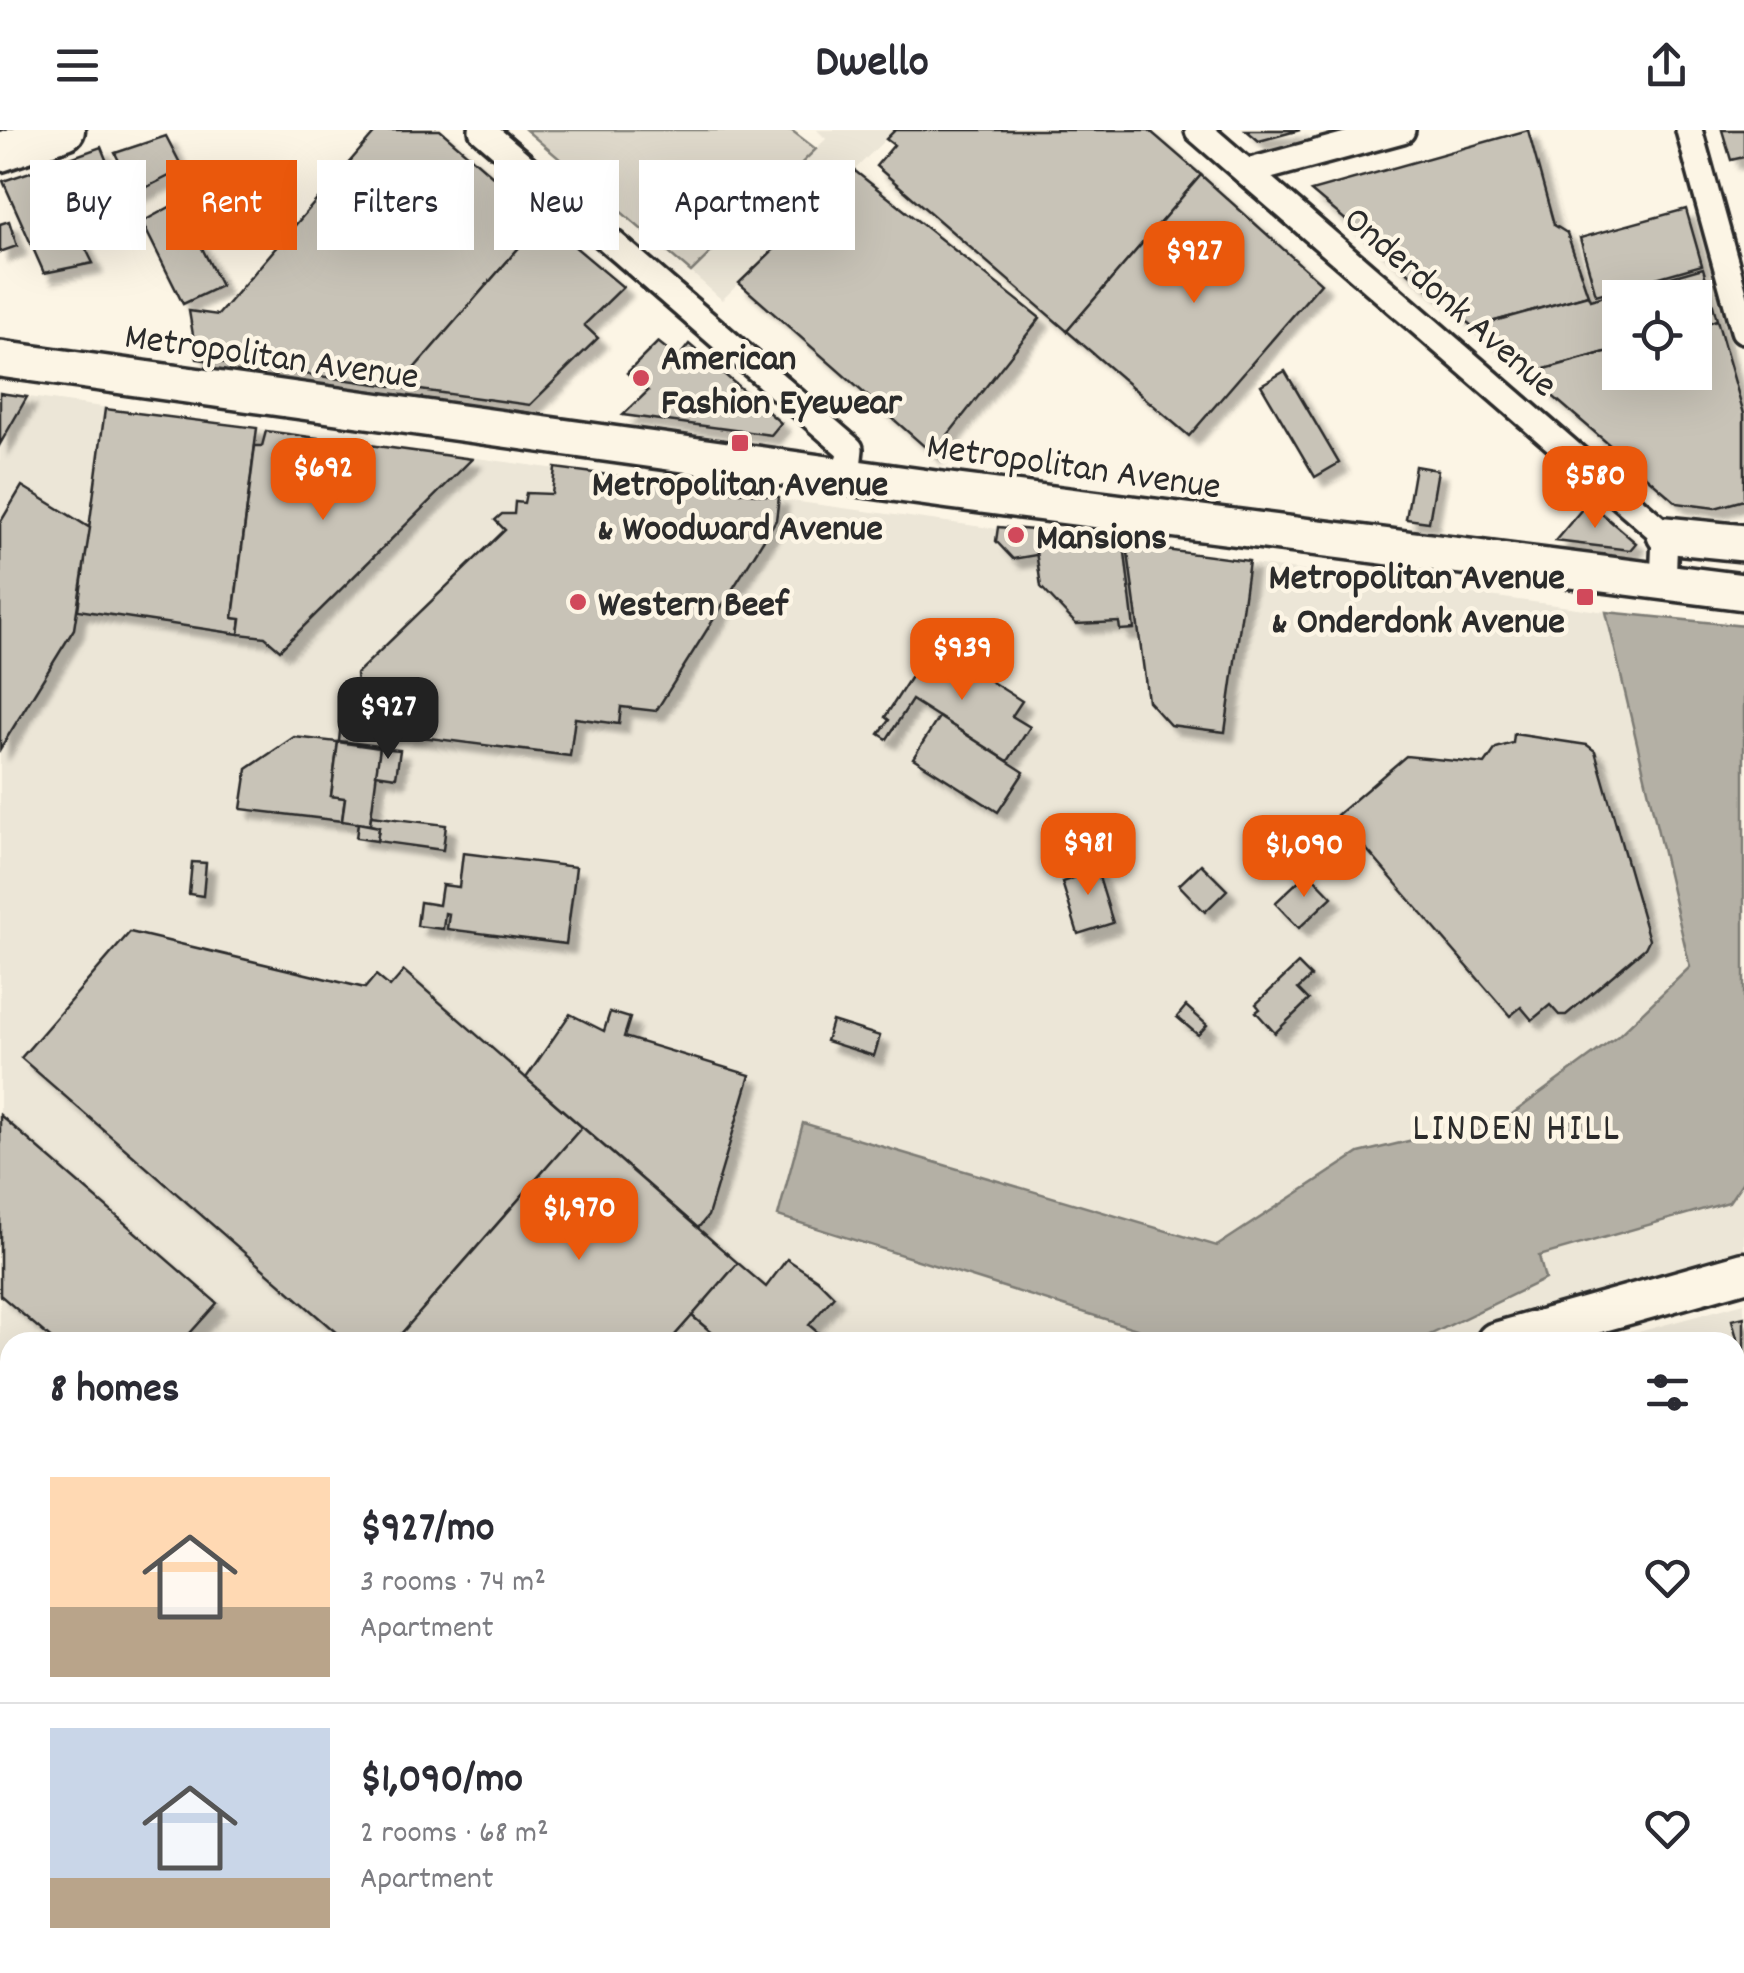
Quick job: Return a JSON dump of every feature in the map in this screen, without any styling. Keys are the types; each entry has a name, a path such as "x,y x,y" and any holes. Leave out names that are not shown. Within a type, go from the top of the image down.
{"main road":[{"path":"0,152 64,130"},
{"name":"Metropolitan Avenue","path":"0,360 847,476 1744,592"},
{"path":"1665,535 1744,543"},
{"name":"Metropolitan Avenue","path":"1663,584 1744,579"},
{"path":"1531,1332 1744,1272"}],"street":[{"path":"482,130 850,449 847,476"},
{"name":"Onderdonk Avenue","path":"1198,130 1665,535"},
{"path":"1247,172 1402,130"},
{"path":"1689,130 1744,330"},
{"path":"1663,584 1665,535"}],"shaded area":[{"path":"526,130 791,130 816,149 805,160 639,160 639,227 619,210 619,160 561,160"},
{"path":"817,130 895,130 855,169 855,160 805,160 826,139"},
{"path":"665,250 713,250 691,272"},
{"path":"713,250 773,250 722,300 691,272"},
{"path":"0,393 1606,612 1690,967 1618,1036 1508,1117 1359,1153 1217,1246 803,1123 779,1216 1146,1332 0,1332"},
{"path":"1606,612 1744,626 1744,1180 1729,1202 1539,1256 1545,1279 1436,1332 1146,1332 778,1216 803,1123 1217,1246 1359,1153 1508,1117 1618,1036 1690,967"},
{"path":"1744,1181 1744,1253 1473,1332 1436,1332 1545,1279 1538,1257 1729,1202"},
{"path":"1744,1303 1744,1332 1638,1332"}],"building":[{"path":"377,130 440,130 494,177 494,250 517,250 398,387 197,359 189,311 218,315 274,250 297,250 297,223 317,200 317,250 474,250 474,160 351,160"},
{"path":"895,130 1149,130 1201,175 1067,331 876,166 894,145 886,139"},
{"path":"1246,130 1300,130 1259,141"},
{"path":"1528,130 1554,225 1567,233 1588,295 1473,327 1311,191"},
{"path":"1722,130 1744,130 1744,157 1731,160"},
{"path":"166,136 178,160 166,160 166,178 146,188 146,160 118,160 115,153"},
{"path":"101,147 106,160 65,160"},
{"path":"855,171 1040,318 933,454 739,283 773,250 855,250"},
{"path":"30,172 30,242 3,181"},
{"path":"1201,175 1321,283 1189,436 1067,331"},
{"path":"166,209 166,250 203,250 221,286 183,304 146,230 146,220"},
{"path":"1686,209 1702,265 1649,280 1602,280 1602,293 1596,295 1580,238"},
{"path":"9,221 17,246 0,252 0,224"},
{"path":"34,250 86,250 93,263 44,273"},
{"path":"517,250 579,250 623,287 584,325 598,338 530,405 398,387"},
{"path":"1703,268 1706,280 1661,280"},
{"path":"1588,295 1590,300 1602,297 1602,353 1527,374 1473,327"},
{"path":"1717,320 1744,414 1744,500 1715,508 1677,503 1527,374 1602,353 1602,390 1712,390 1712,322"},
{"path":"658,342 678,358 689,344 781,423 771,435 623,415 648,391 627,373"},
{"path":"1285,371 1339,463 1315,477 1261,385"},
{"path":"0,393 27,397 0,444"},
{"path":"105,409 257,428 233,618 241,619 239,634 78,610"},
{"path":"266,431 472,459 280,650 265,637 239,634 241,619 233,618 255,446 262,446"},
{"path":"1415,466 1438,470 1429,522 1406,519"},
{"name":"Western Beef","path":"555,468 779,497 776,520 656,711 621,707 619,724 575,718 570,756 382,732 387,687 357,683 356,674 505,530 495,520 502,514 514,514 515,502 524,503 526,493 552,494"},
{"path":"22,486 90,528 74,629 0,749 0,523"},
{"path":"1588,502 1636,543 1630,550 1555,541"},
{"path":"998,527 1033,530 1036,555 1013,559 996,541"},
{"path":"1033,530 1124,544 1134,629 1120,630 1119,622 1076,624 1041,587"},
{"path":"1127,545 1249,561 1225,732 1170,725 1148,701"},
{"path":"932,644 1022,701 1012,716 1030,727 1008,761 912,700 887,739 879,734 889,720 885,717"},
{"path":"357,683 387,687 380,746 339,741 344,696"},
{"path":"939,717 1024,772 998,812 913,758"},
{"path":"1514,734 1587,745 1595,751 1649,940 1645,948 1566,1015 1559,1015 1550,1005 1532,1020 1521,1007 1510,1016 1337,815 1406,756 1485,764 1496,748 1513,743"},
{"path":"294,737 338,742 331,796 345,798 342,821 241,809 247,769"},
{"path":"338,742 380,748 370,825 342,821 345,798 331,796"},
{"path":"380,748 400,750 396,777 376,774"},
{"path":"371,816 446,825 443,850 377,841 379,827 370,825"},
{"path":"358,823 379,827 377,841 356,838"},
{"path":"463,853 576,867 566,944 447,929 449,914 445,913 443,929 417,926 420,902 439,905 442,885 459,887"},
{"path":"1092,854 1113,923 1078,934 1062,882 1082,875 1081,858"},
{"path":"192,862 206,863 203,896 189,894"},
{"path":"1201,864 1227,890 1205,912 1179,885"},
{"path":"1308,872 1332,897 1299,928 1275,903"},
{"path":"130,932 365,988 376,975 390,987 404,971 582,1127 403,1332 336,1332 21,1058"},
{"path":"1298,964 1311,977 1298,989 1309,1000 1275,1033 1256,1012 1260,1009 1256,1004"},
{"path":"1186,1006 1207,1025 1198,1035 1177,1017"},
{"path":"610,1012 630,1018 624,1037 750,1075 708,1216 698,1228 526,1078 570,1014 604,1031"},
{"path":"832,1021 880,1036 874,1056 826,1041"},
{"path":"0,1115 217,1303 191,1332 43,1332 0,1295"},
{"path":"582,1127 738,1263 678,1332 403,1332"},
{"path":"787,1259 834,1296 809,1325 817,1332 711,1332 692,1316 738,1263 766,1287"},
{"path":"692,1316 711,1332 678,1332"},
{"path":"1744,1317 1744,1332 1735,1332 1732,1320"}],"place":[{"name":"American Fashion Eyewear","path":"641,378"},
{"name":"Metropolitan Avenue & Woodward Avenue","path":"740,443"},
{"name":"Mansions","path":"1016,535"},
{"name":"Metropolitan Avenue & Onderdonk Avenue","path":"1585,597"},
{"name":"Western Beef","path":"578,602"}],"district":[{"name":"LINDEN HILL","path":"1517,1125"}]}
